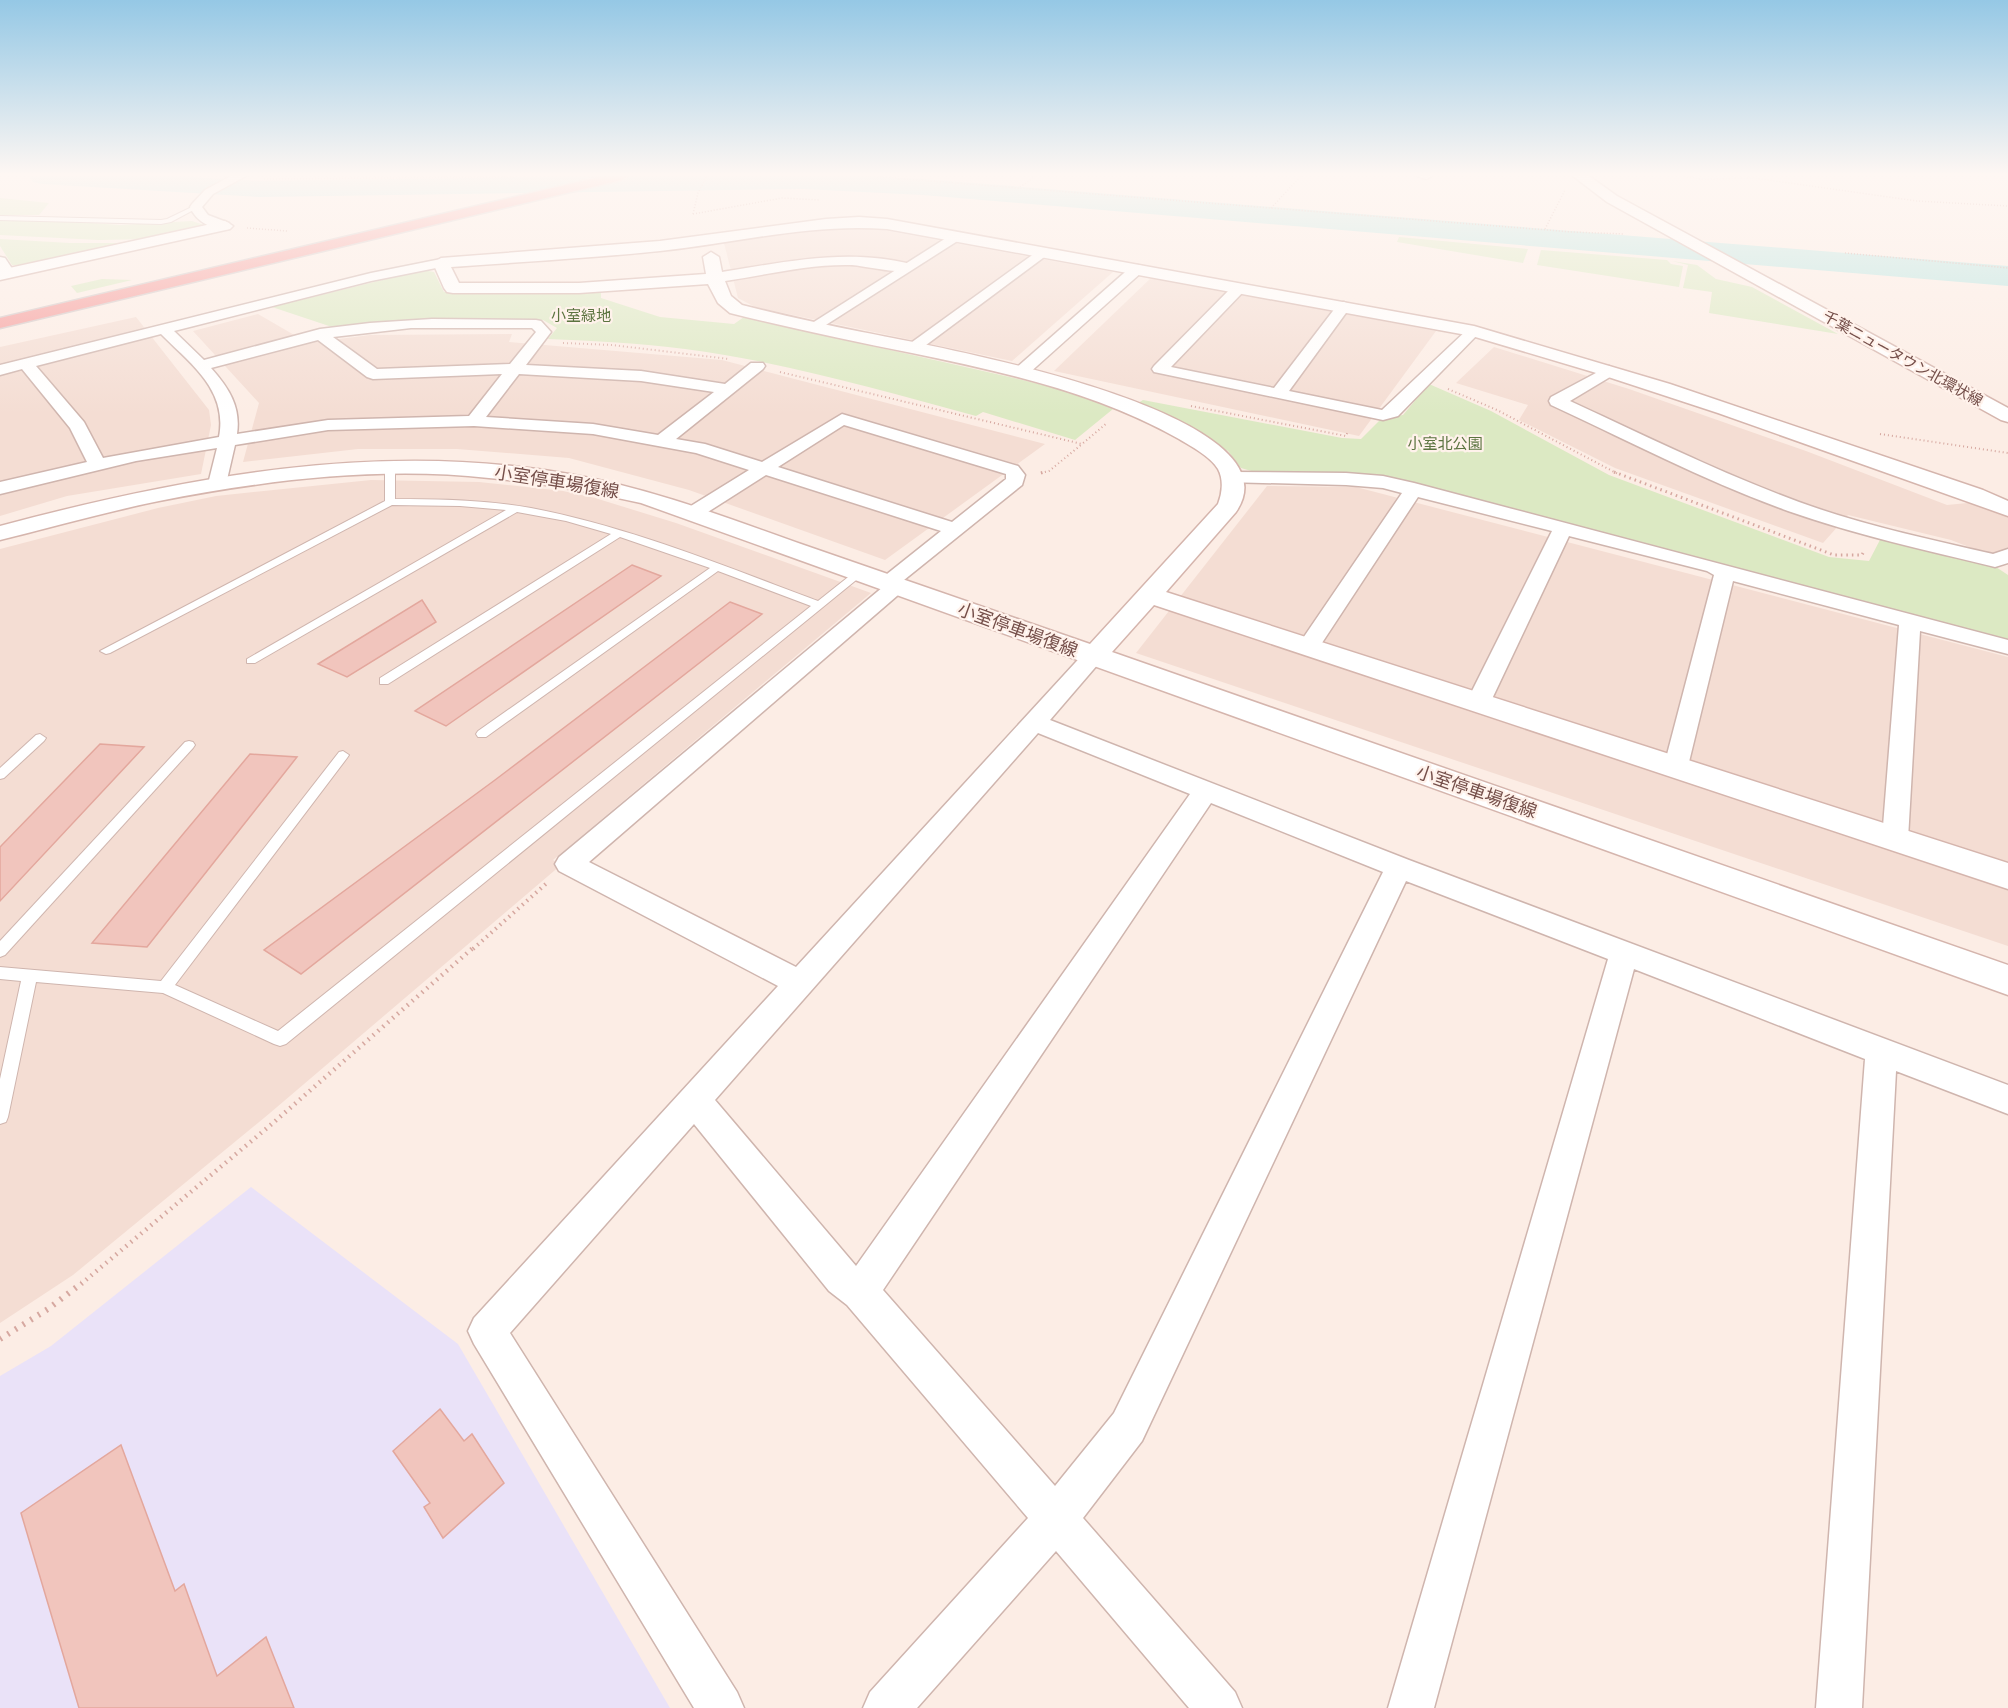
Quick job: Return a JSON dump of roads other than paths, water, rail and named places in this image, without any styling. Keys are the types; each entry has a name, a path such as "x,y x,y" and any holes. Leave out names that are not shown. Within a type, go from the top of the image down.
{"highway":[{"path":"0,313 250,256"},
{"path":"0,323 284,256"}],"street":[{"path":"3,270 75,256"},
{"path":"0,370 371,277 441,263 526,256"},
{"path":"711,256 715,278 723,300 736,309 1021,372 1074,386 1128,406 1209,449 1227,466 1234,491 1228,507 1150,595 487,1332 721,1708"},
{"path":"813,327 923,256"},
{"path":"913,348 1037,256"},
{"path":"1063,256 1474,331 1548,351 1609,371 1964,491 2008,509"},
{"name":"千葉ニュータウン北環状線","path":"1715,256 2008,416"},
{"name":"千葉ニュータウン北環状線","path":"1740,256 2008,399"},
{"path":"441,263 453,288 579,288 715,278 823,261 851,260 905,267"},
{"path":"1021,372 1137,269"},
{"path":"1239,288 1160,369 1383,415 1392,412 1474,331"},
{"path":"1278,394 1344,306"},
{"path":"200,366 320,334 400,324 536,324 544,332 474,421"},
{"path":"164,329 200,366 222,393 230,415 217,484"},
{"path":"320,334 373,374 515,369 641,376 728,389"},
{"path":"26,364 78,426 98,465"},
{"path":"663,440 756,366"},
{"path":"1609,371 1557,400 1742,486 1795,506 1873,531 1995,561 2008,555"},
{"path":"693,513 842,419 1005,466 1016,475 1015,481 955,529 569,864 800,983"},
{"path":"0,488 98,465 226,440 328,425 474,421 592,429 663,440 765,467 955,529"},
{"name":"小室停車場復線","path":"0,533 95,509 217,484 329,471 390,468 490,470 574,480 648,498 693,513 2008,980"},
{"path":"1232,478 1346,479 1383,482 1714,567 1725,573 2008,647"},
{"path":"1308,647 1414,489"},
{"path":"1479,701 1563,528"},
{"path":"1676,766 1725,573"},
{"path":"1150,595 2008,876"},
{"path":"1895,839 1910,622"},
{"path":"1035,723 1399,867 2008,1100"},
{"path":"860,1292 1206,791"},
{"path":"886,1708 1056,1520 1128,1427 1399,867"},
{"path":"1411,1708 1624,953"},
{"path":"1839,1708 1881,1052"},
{"path":"695,1100 842,1278 860,1292 1219,1708"}],"lane":[{"path":"390,468 390,502"},
{"path":"106,651 390,502 515,509 619,533 820,606"},
{"path":"251,661 515,509"},
{"path":"384,681 619,533"},
{"path":"482,734 716,568"},
{"path":"0,973 165,987 280,1039 861,572"},
{"path":"0,775 40,738"},
{"path":"0,951 189,745"},
{"path":"165,987 342,755"},
{"path":"0,1117 30,975"}],"waterway":[{"path":"1761,256 2008,276"}],"park label":[{"name":"小室緑地","path":"581,315"},
{"name":"小室北公園","path":"1445,443"}]}
